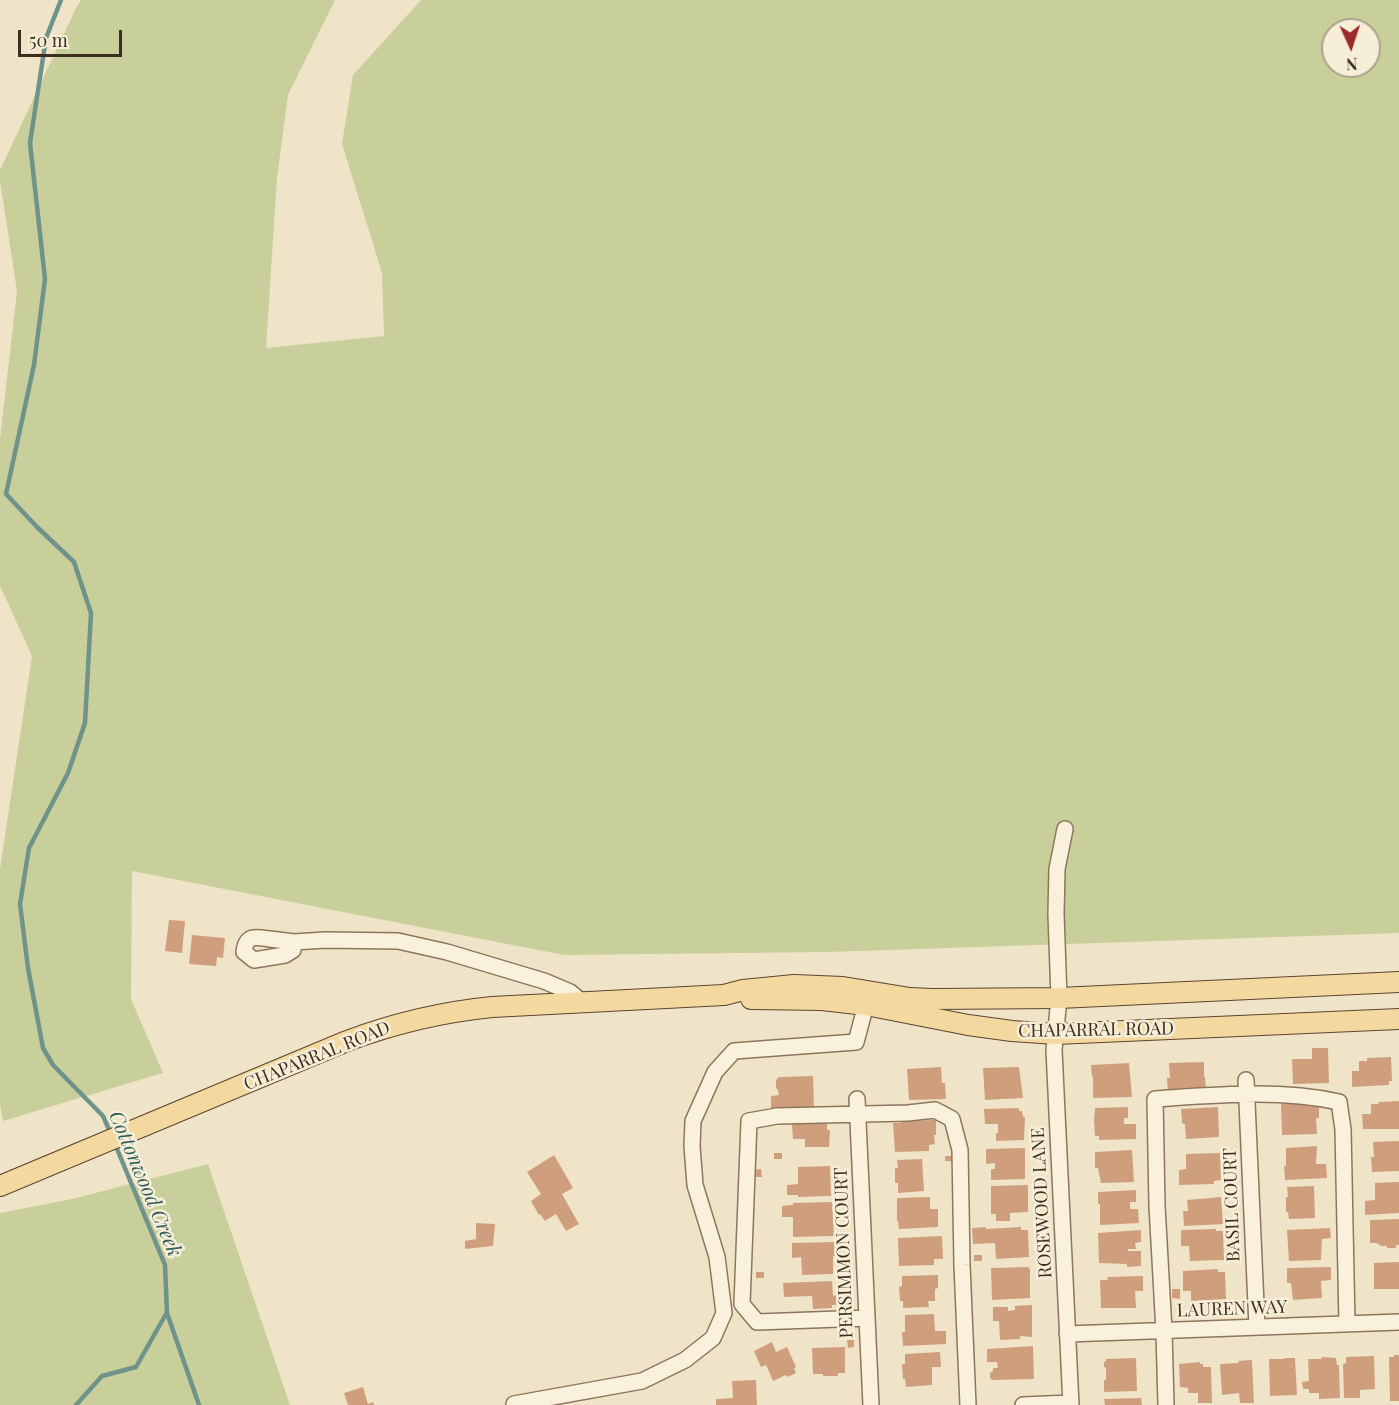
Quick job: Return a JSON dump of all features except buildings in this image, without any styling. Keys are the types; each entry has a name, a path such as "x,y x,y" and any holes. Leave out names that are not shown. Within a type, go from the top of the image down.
{"main road":[{"name":"CHAPARRAL ROAD","path":"868,998 1059,998 1399,982"},
{"name":"CHAPARRAL ROAD","path":"5,1184 347,1041 392,1025 449,1012 492,1007 724,995 743,990 794,985 833,987 968,1025 1056,1034 1399,1019"}],"street":[{"name":"ROSEWOOD LANE","path":"1065,829 1057,868 1059,998 1054,1050 1070,1404"},
{"path":"294,942 398,941 447,952 544,981 570,992 582,1002"},
{"path":"514,1404 642,1381 685,1360 712,1338 724,1313 717,1257 695,1185 692,1146 693,1121 715,1072 734,1051 856,1042 868,998"},
{"path":"1166,1405 1157,1206 1155,1099 1246,1087 1339,1102 1343,1129 1347,1324"},
{"name":"BASIL COURT","path":"1246,1087 1257,1327"},
{"path":"867,1318 757,1322 742,1304 749,1121 858,1106 908,1113 935,1110 952,1119 960,1150 968,1405"},
{"name":"PERSIMMON COURT","path":"858,1106 871,1405"},
{"name":"LAUREN WAY","path":"1067,1334 1399,1322"},
{"path":"1023,1405 1070,1404"}],"green space":[{"path":"81,0 335,0 288,95 277,178 266,348 384,336 382,273 342,144 353,75 421,0 1399,0 1399,933 828,952 564,955 132,871 131,999 163,1073 3,1121 0,1104 0,869 32,656 0,586 0,439 17,291 0,170"},
{"path":"208,1164 290,1405 0,1405 0,1213 72,1199"}],"waterway":[{"name":"Cottonwood Creek","path":"61,0 46,38 30,143 45,279 34,365 6,494 74,562 91,613 85,723 68,773 29,848 20,904 28,968 43,1048 53,1065 103,1116 111,1134"},
{"name":"Cottonwood Creek","path":"115,1144 165,1265 167,1313 199,1405"},
{"path":"76,1405 102,1376 136,1367 166,1314"}]}
